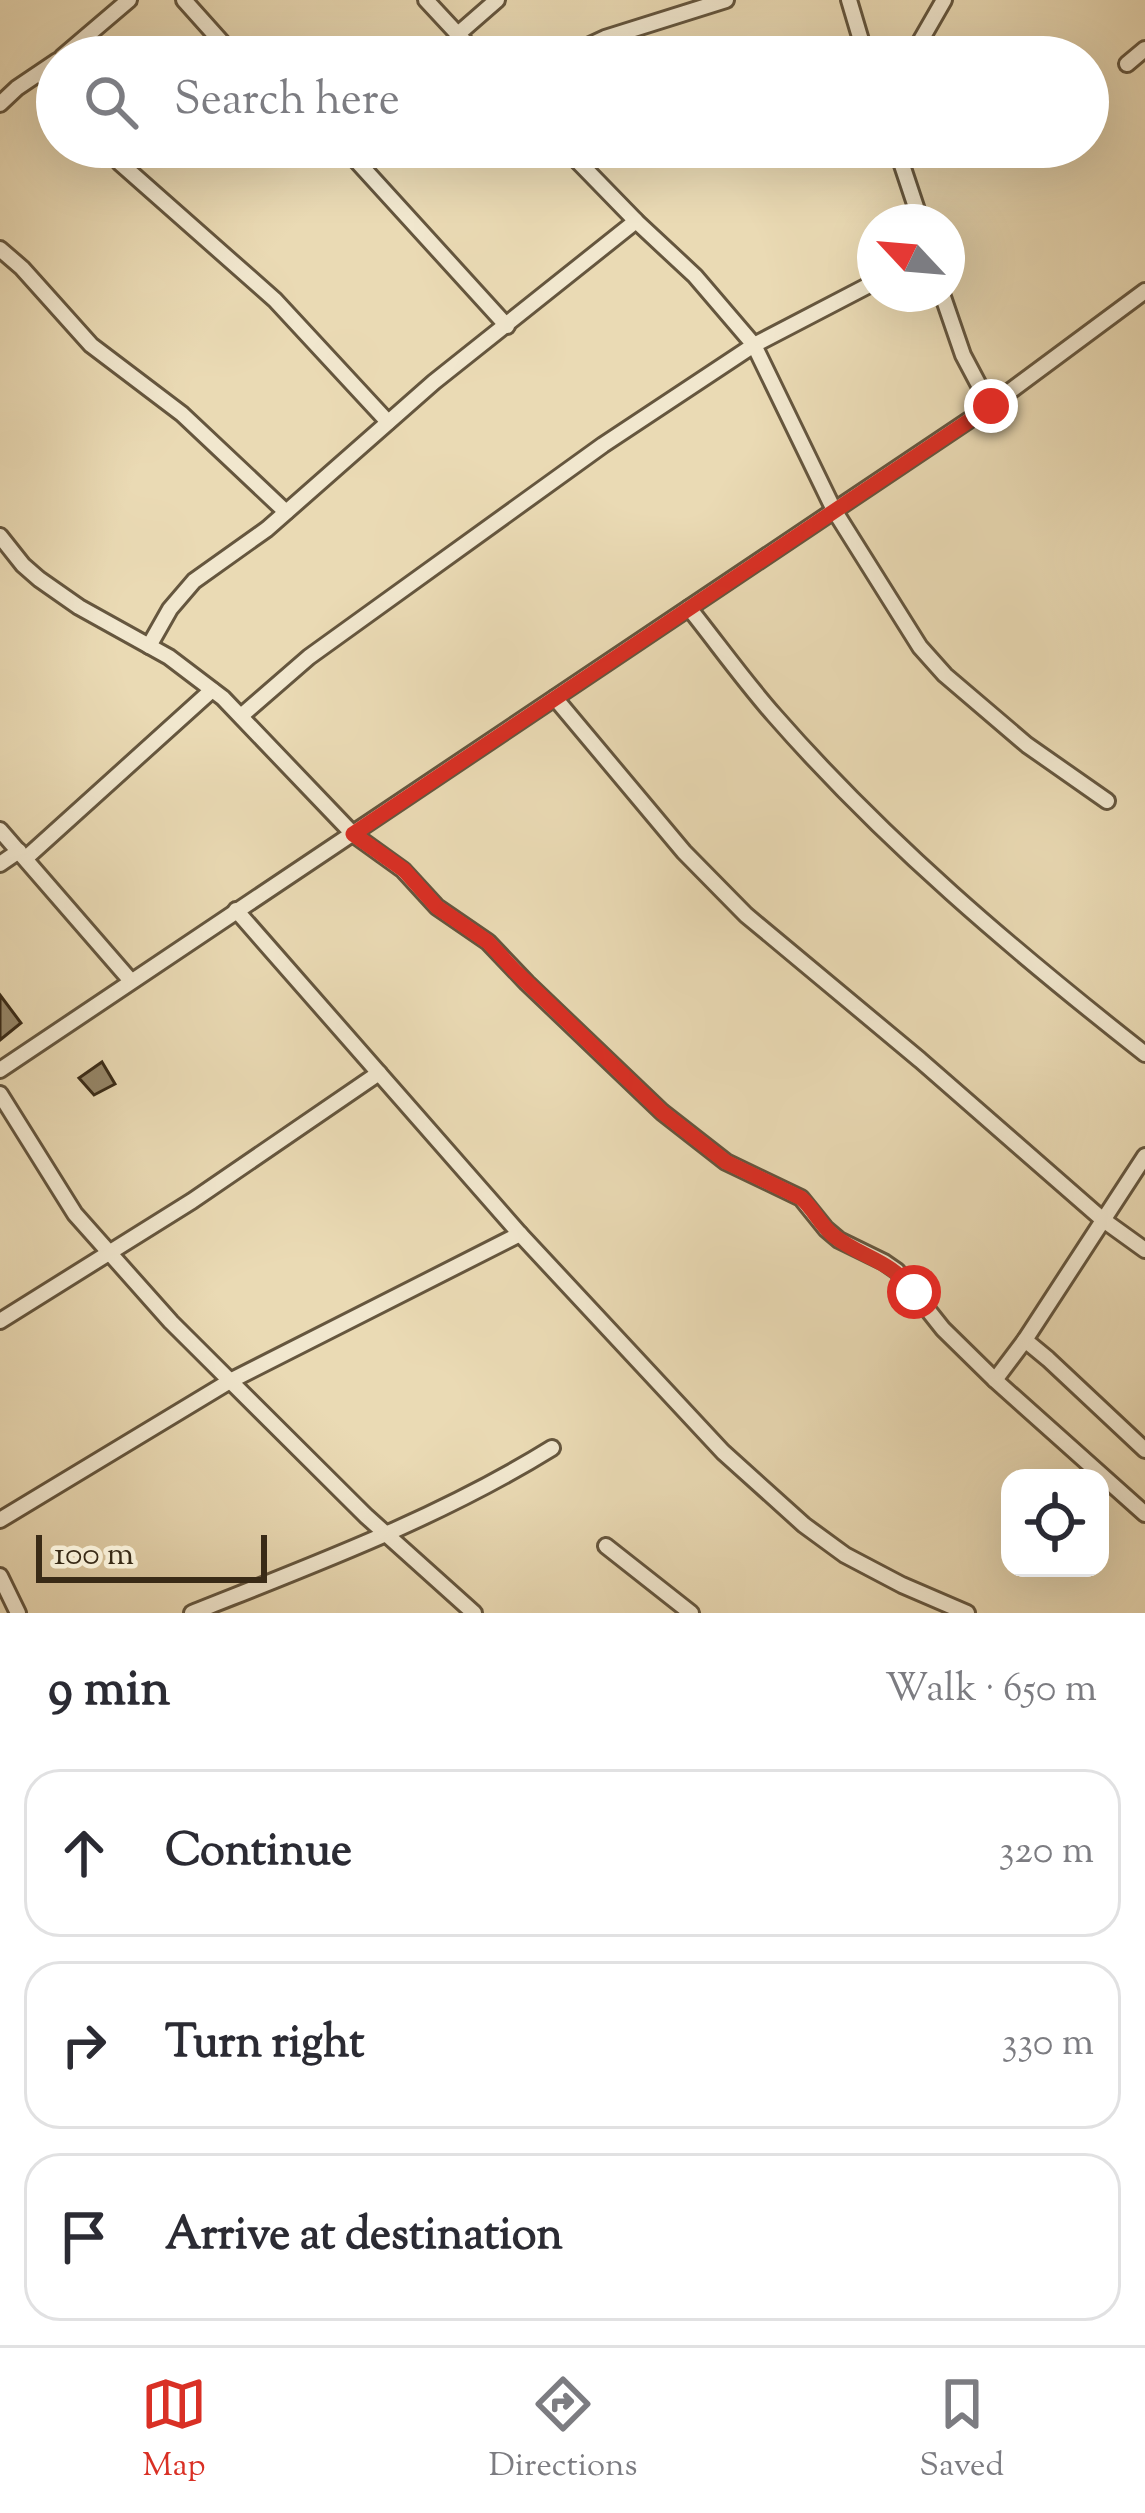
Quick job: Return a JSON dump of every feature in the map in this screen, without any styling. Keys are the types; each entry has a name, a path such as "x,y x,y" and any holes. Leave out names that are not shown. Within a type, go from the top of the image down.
{"street":[{"path":"87,36 129,0"},
{"path":"184,0 216,36"},
{"path":"426,0 458,34 497,0"},
{"path":"610,36 726,0"},
{"path":"849,0 860,36"},
{"path":"923,36 944,0"},
{"path":"1127,64 1145,49"},
{"path":"0,104 36,76"},
{"path":"126,168 275,300 388,422"},
{"path":"363,168 507,326"},
{"path":"584,168 695,276 754,345 834,510 920,647 1027,745 1107,801"},
{"path":"903,168 915,204"},
{"path":"149,646 181,594 636,221"},
{"path":"0,249 92,345 182,414 286,512"},
{"path":"241,716 309,657 603,445 754,345 857,291"},
{"path":"0,1070 991,406 1145,291"},
{"path":"948,312 963,355 991,406"},
{"path":"0,536 39,579 169,657 212,690 353,834 404,870 437,907 488,942 662,1112 726,1162 801,1198 839,1240 897,1271 934,1319 995,1380 1145,1514"},
{"path":"689,608 773,715 877,823 973,914 1145,1054"},
{"path":"0,864 22,854 212,690"},
{"path":"555,698 684,852 746,915 1102,1219 1145,1250"},
{"path":"0,830 131,981"},
{"path":"236,910 520,1234 723,1452 804,1526 845,1555 934,1606 967,1613"},
{"path":"0,1321 192,1201 379,1073"},
{"path":"0,1094 75,1214 171,1322 386,1534 474,1613"},
{"path":"995,1380 1145,1156"},
{"path":"0,1520 230,1381 520,1234"},
{"path":"1024,1340 1145,1450"},
{"path":"192,1613 386,1534 493,1484 552,1448"},
{"path":"606,1546 691,1613"},
{"path":"0,1576 18,1613"}],"building":[{"path":"0,995 21,1023 0,1040"},
{"path":"102,1062 115,1084 94,1095 79,1078"}],"route":[{"path":"914,1292 897,1271 839,1240 801,1198 726,1162 662,1112 476,931 437,907 404,870 353,834 991,406"}]}
